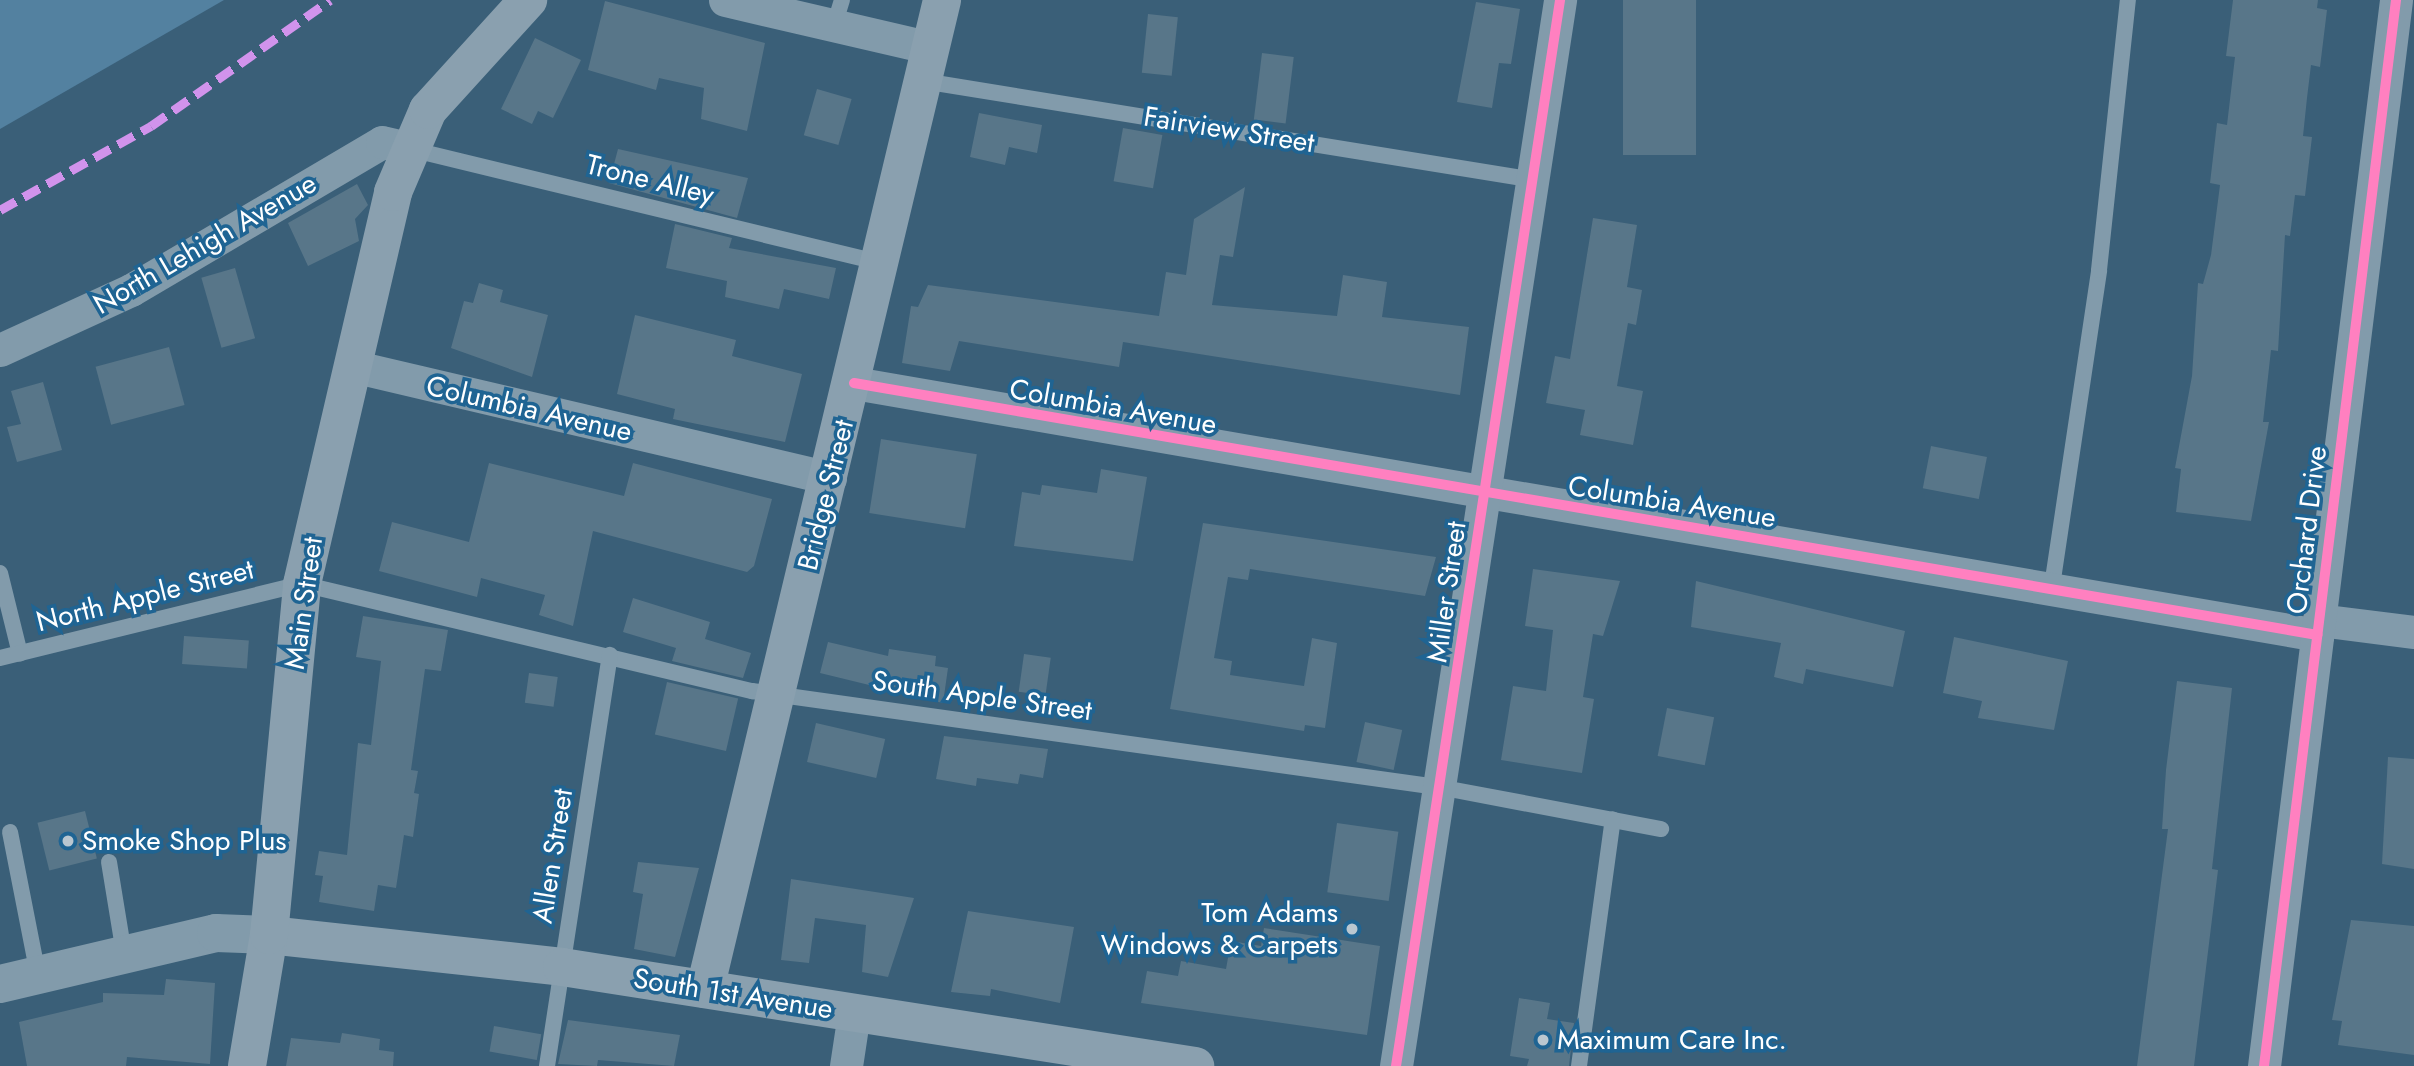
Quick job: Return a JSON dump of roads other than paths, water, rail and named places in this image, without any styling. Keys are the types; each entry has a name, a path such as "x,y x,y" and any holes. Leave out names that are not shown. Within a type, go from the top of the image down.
{"main road":[{"name":"Main Street","path":"247,1066 269,935 302,584 352,366 408,148 428,110 528,0"},
{"name":"Bridge Street","path":"705,989 854,383 942,0"},
{"name":"South 1st Avenue","path":"269,935 562,967 1195,1066"}],"street":[{"name":"Fairview Street","path":"724,0 838,13 927,65"},
{"name":"Miller Street","path":"1396,1066 1444,788 1483,496 1560,0"},
{"name":"Orchard Drive","path":"2264,1066 2396,0"},
{"name":"North Lehigh Avenue","path":"0,350 131,290 382,142 408,148"},
{"name":"Columbia Avenue","path":"352,366 830,478"},
{"name":"Columbia Avenue","path":"854,383 1483,496 2318,628 2414,632"},
{"path":"0,984 216,933 269,935"},
{"path":"846,1066 854,1013"}],"lane":[{"path":"2052,586 2099,270 2128,0"},
{"name":"Fairview Street","path":"927,65 1534,180"},
{"name":"Trone Alley","path":"408,148 880,263"},
{"path":"0,573 20,654"},
{"name":"North Apple Street","path":"0,658 302,584"},
{"name":"South Apple Street","path":"302,584 610,655 751,691 779,692 1444,788 1661,829"},
{"name":"Allen Street","path":"547,1066 610,655"},
{"path":"1579,1066 1613,819"},
{"path":"10,832 38,975"},
{"path":"109,862 124,954"}],"water":[{"path":"0,0 224,0 0,129"}],"place":[{"name":"Smoke Shop Plus","path":"68,841"},
{"name":"Tom Adams Windows & Carpets","path":"1352,929"},
{"name":"Maximum Care Inc.","path":"1543,1040"}]}
